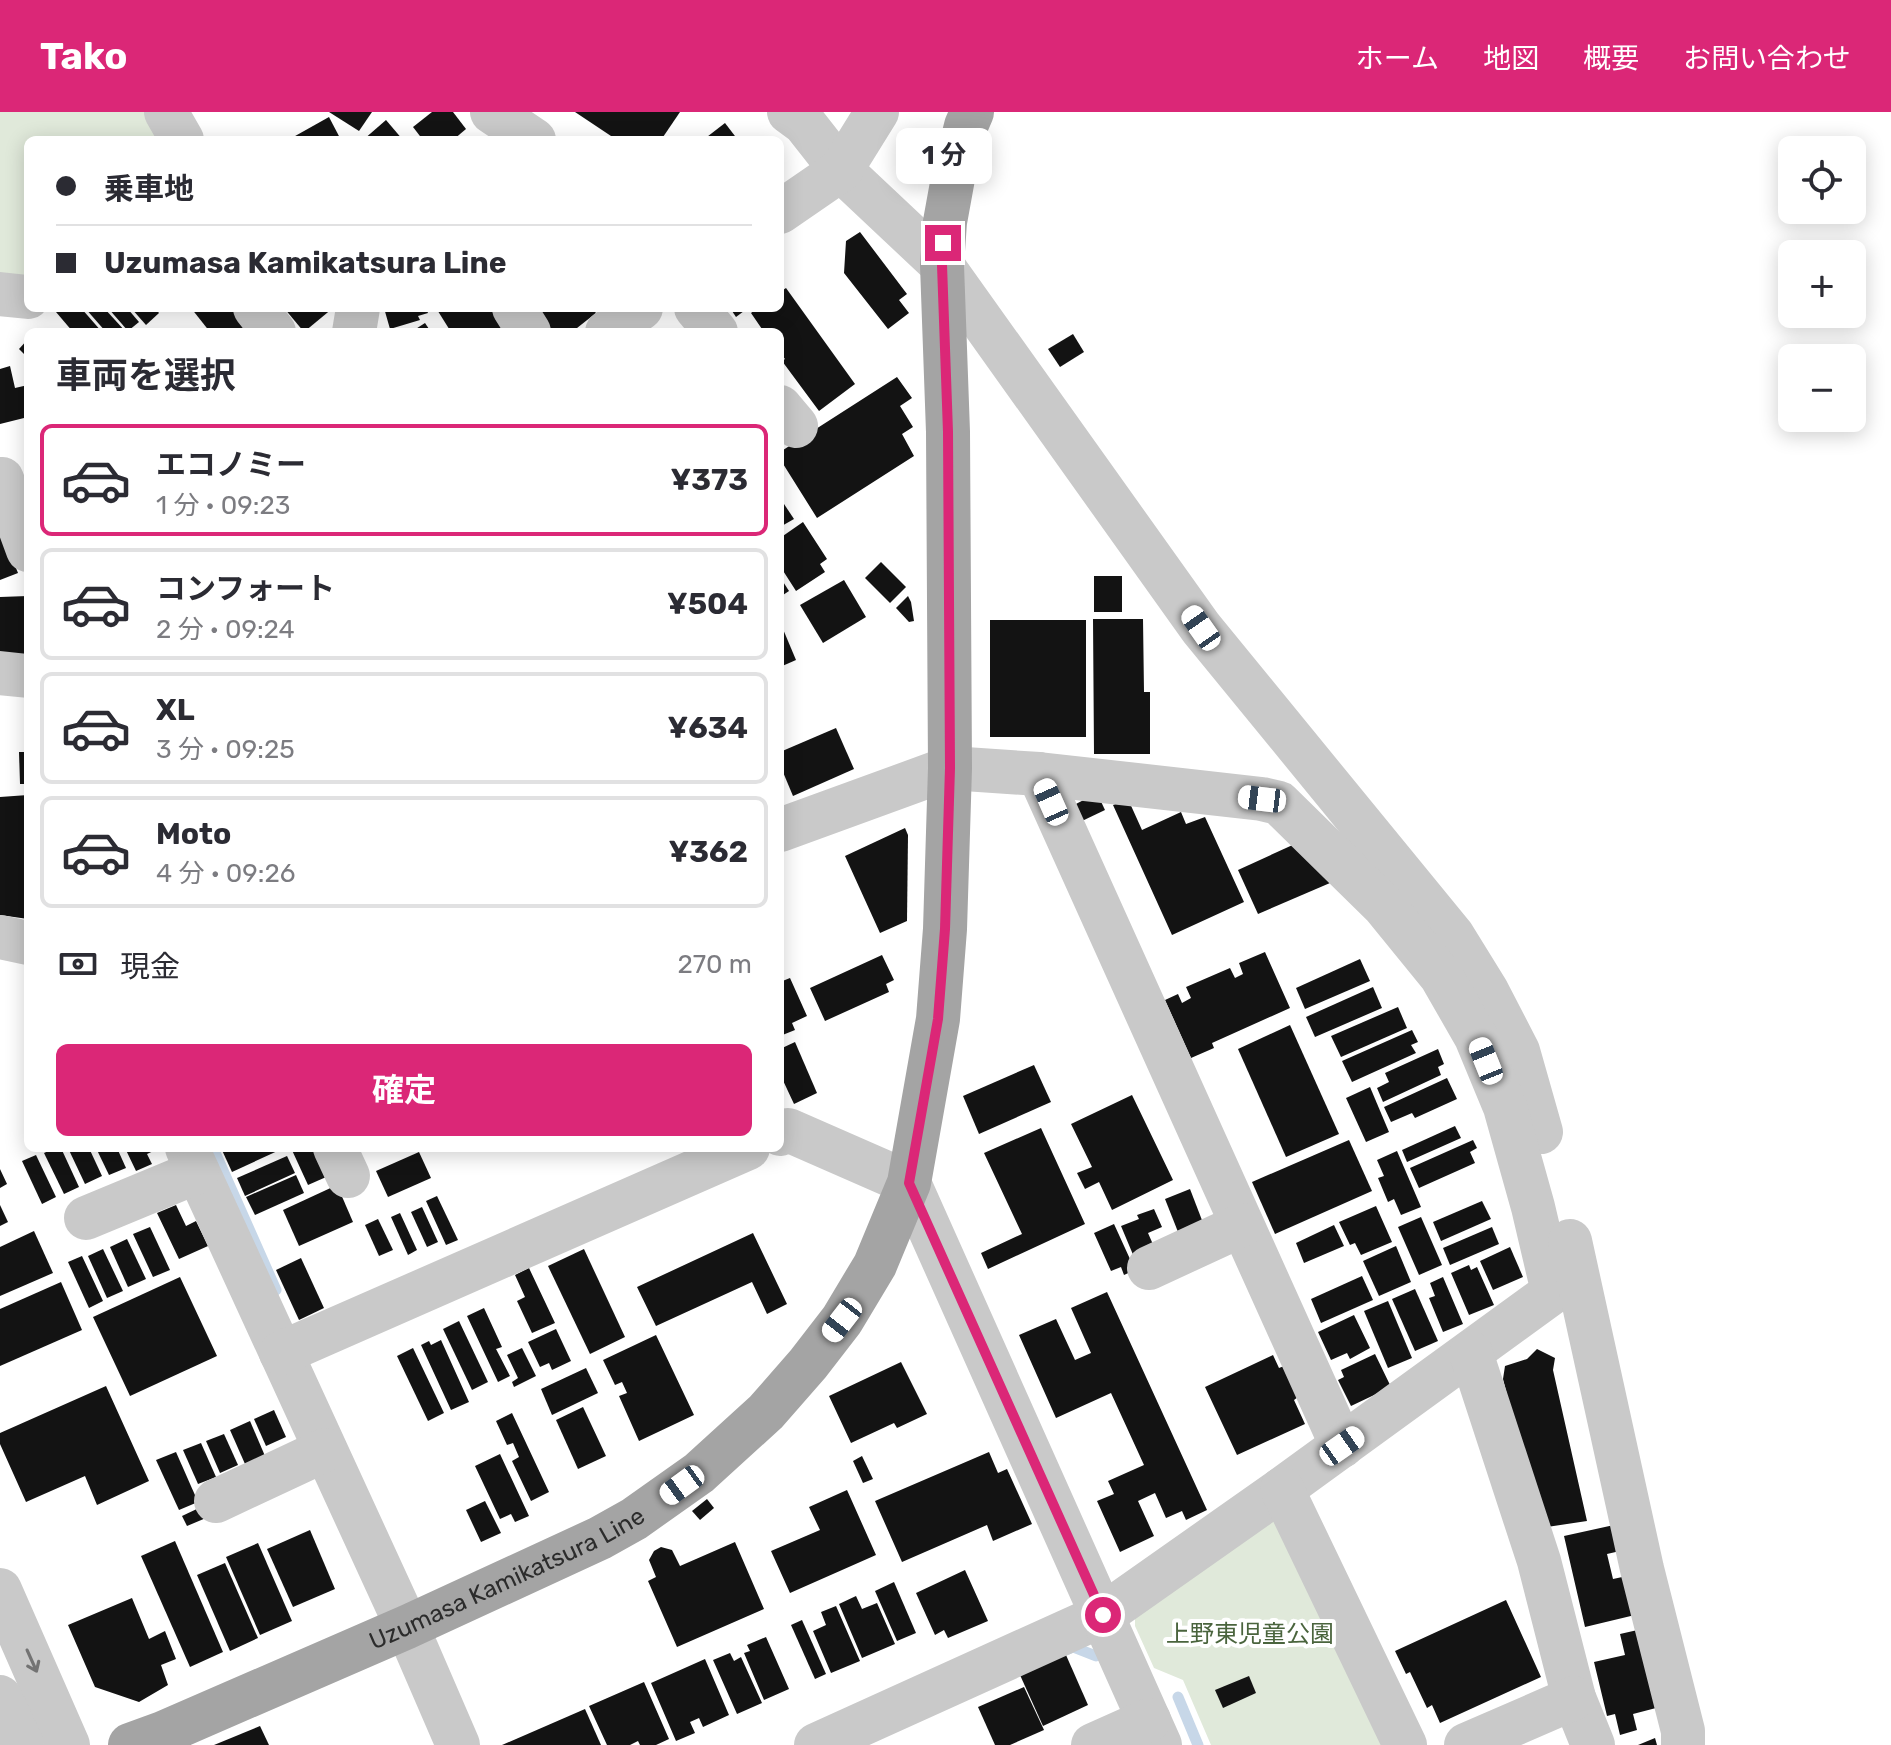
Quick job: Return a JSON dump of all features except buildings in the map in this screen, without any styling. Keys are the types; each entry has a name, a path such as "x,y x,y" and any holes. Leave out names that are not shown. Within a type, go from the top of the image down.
{"main road":[{"name":"Uzumasa Kamikatsura Line","path":"130,1745 407,1627 600,1538 634,1519 699,1473 766,1412 842,1320 875,1265 909,1183 938,1019 945,929 950,768 948,432 942,265 945,222 956,165 972,112"}],"street":[{"path":"166,112 180,136"},
{"path":"789,112 804,123 841,170 942,265 1201,628 1453,936 1487,991 1518,1051 1563,1209 1642,1569 1685,1740"},
{"path":"784,209 841,170 877,112"},
{"path":"0,294 24,297"},
{"path":"258,312 271,328"},
{"path":"613,328 635,312"},
{"path":"699,312 713,328"},
{"path":"2,479 24,539"},
{"path":"0,673 24,676"},
{"path":"784,822 950,768 1039,774 1279,803 1384,906 1441,976 1476,1037 1505,1107 1553,1292 1103,1615 816,1745"},
{"path":"1039,774 1342,1446"},
{"path":"0,937 24,942"},
{"path":"784,1132 788,1130 909,1183 1155,1733 1093,1745"},
{"path":"281,1353 739,1152"},
{"path":"86,1218 192,1160 407,1627 458,1745"},
{"path":"1149,1268 1242,1225"},
{"path":"1471,1353 1539,1561 1574,1698 1593,1745"},
{"path":"216,1501 325,1450"},
{"path":"1282,1489 1405,1745"},
{"path":"0,1590 68,1745"},
{"path":"0,1697 22,1745"},
{"path":"1466,1745 1574,1698"}],"green space":[{"path":"0,112 144,112 158,136 24,136 24,275 0,275"},
{"name":"上野東児童公園","path":"1281,1509 1390,1745 1211,1745 1183,1680 1154,1668 1135,1626 1135,1615"}],"waterway":[{"path":"215,1152 276,1290"},
{"path":"1066,1650 1073,1647 1096,1656"},
{"path":"1178,1697 1198,1745"}],"route":[{"path":"943,243 948,432 950,768 945,929 938,1019 909,1183 1103,1615"}]}
